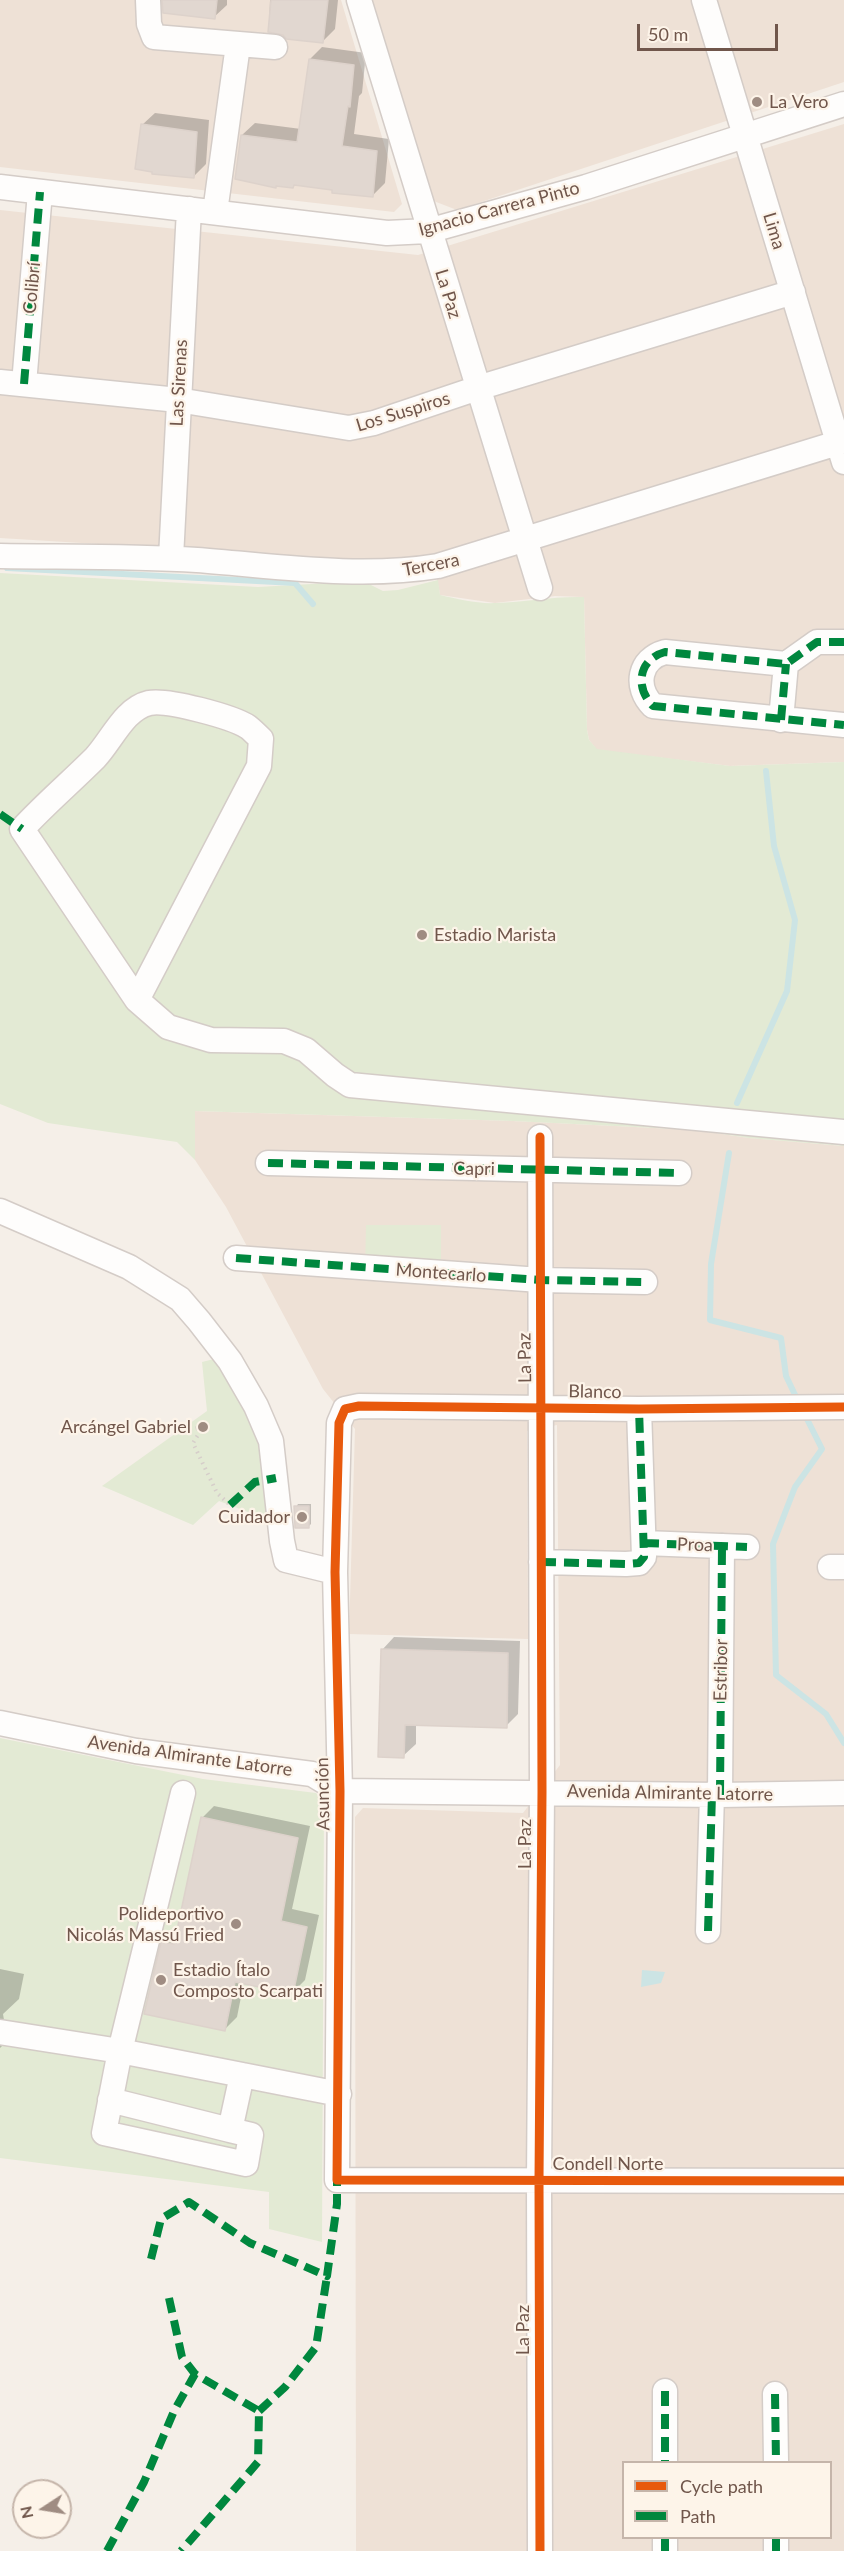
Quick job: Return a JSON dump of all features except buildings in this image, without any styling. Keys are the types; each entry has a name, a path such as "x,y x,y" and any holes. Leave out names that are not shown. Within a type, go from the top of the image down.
{"street":[{"path":"148,0 148,24 154,38 275,47"},
{"name":"La Paz","path":"359,0 428,231 540,588"},
{"name":"Lima","path":"704,0 842,449"},
{"path":"215,212 238,45"},
{"name":"Ignacio Carrera Pinto","path":"0,188 387,233 428,231 586,187 844,104"},
{"name":"Colibrí","path":"24,384 40,192"},
{"name":"Las Sirenas","path":"171,558 189,209"},
{"name":"Los Suspiros","path":"0,382 178,400 349,428 375,423 478,388 793,292"},
{"name":"Tercera","path":"0,556 171,558 362,572 404,572 438,566 842,449"},
{"path":"844,642 817,642 786,664 665,652 654,655 646,663 642,687 645,698 653,706 844,725"},
{"path":"781,720 786,664"},
{"path":"137,1000 259,766 261,739 247,726 205,711 171,704 150,703 132,712 96,756 22,829 137,1000 168,1027 211,1040 284,1041 306,1050 350,1085 844,1132"},
{"name":"La Paz","path":"540,1137 542,1408 540,2551"},
{"name":"Capri","path":"268,1163 679,1173"},
{"path":"0,1211 129,1267 180,1299 231,1361 256,1406 271,1441 286,1560 335,1572"},
{"name":"Montecarlo","path":"236,1258 540,1280 645,1282"},
{"name":"Blanco","path":"345,1409 359,1406 639,1409 844,1407"},
{"name":"Asunción","path":"337,2180 340,1791 335,1572 339,1423 345,1409"},
{"path":"639,1409 641,1553"},
{"name":"Proa","path":"541,1562 626,1564 641,1553 722,1546 747,1547"},
{"name":"Estribor","path":"708,1931 716,1794 722,1546"},
{"name":"Avenida Almirante Latorre","path":"0,1723 136,1751 312,1774 340,1791 844,1793"},
{"path":"110,2100 251,2135 246,2164 104,2133 110,2100 120,2051 183,1793"},
{"path":"0,2032 120,2051 339,2094"},
{"path":"230,2130 242,2075"},
{"name":"Condell Norte","path":"337,2180 844,2181"},
{"path":"665,2391 665,2461"},
{"path":"776,2394 776,2461"}],"path":[{"path":"178,1432 202,1427 193,1443 217,1493 230,1505"}],"shaded area":[{"path":"0,0 341,0 402,204 394,212 0,167"},
{"path":"371,0 844,0 844,82 457,210 431,200"},
{"path":"844,124 844,762 730,766 597,750 589,740 587,730 584,597 555,596 495,603 440,595 432,554 393,562 0,538 0,210 418,255"},
{"path":"194,1111 513,1121 696,1130 749,1138 844,1146 844,2551 356,2551 355,1817 363,1808 523,1813 560,1765 557,1425 527,1431 528,1639 349,1634 355,1429 323,1389 226,1207 195,1160"}],"green space":[{"name":"Estadio Marista","path":"0,573 258,587 347,582 369,584 383,591 398,590 438,580 440,595 475,602 496,603 584,597 587,730 589,740 597,749 730,766 844,762 844,1146 749,1138 696,1130 513,1121 195,1111 195,1160 177,1142 48,1123 0,1104"},
{"path":"366,1225 441,1225 441,1272 365,1272"},
{"path":"214,1359 250,1410 266,1452 269,1520 219,1501 193,1525 102,1486 207,1411 202,1362"},
{"name":"Estadio Ítalo Composto Scarpati","path":"0,1738 203,1779 316,1793 324,1802 322,2242 269,2229 269,2192 0,2158"}],"water":[{"path":"642,1970 665,1972 661,1983 641,1987"}],"waterway":[{"path":"7,568 295,583 313,604"},
{"path":"737,1103 787,991 795,920 774,846 766,771"},
{"path":"729,1153 711,1264 710,1320 781,1338 786,1376 798,1401"},
{"path":"804,1413 822,1449 795,1487 773,1544 776,1675 826,1714 844,1743"}],"marked path":[{"path":"24,384 40,192"},
{"path":"844,642 817,642 786,664 665,652 649,661 642,674 643,691 653,706 844,725"},
{"path":"781,720 786,664"},
{"path":"0,814 22,829"},
{"path":"268,1163 679,1173"},
{"path":"236,1258 540,1280 645,1282"},
{"path":"541,1562 626,1564 639,1563 644,1557 639,1409"},
{"path":"230,1505 255,1482 276,1478"},
{"path":"644,1543 747,1547"},
{"path":"720,1795 722,1546"},
{"path":"708,1931 712,1794"},
{"path":"151,2259 161,2219 189,2202 250,2243 327,2276 337,2204 337,2180"},
{"path":"259,2411 285,2387 316,2347 327,2276"},
{"path":"169,2298 182,2357 195,2374 259,2411 258,2462 181,2551"},
{"path":"107,2551 144,2482 174,2411 195,2374"},
{"path":"665,2391 665,2461"},
{"path":"775,2394 776,2461"},
{"path":"665,2539 665,2551"},
{"path":"776,2539 776,2551"}],"cycle path":[{"path":"540,1137 542,1792 539,2180 540,2551"},
{"path":"844,1407 639,1409 359,1406 345,1409 339,1423 335,1572 340,1791 337,2180 844,2181"}],"place":[{"name":"La Vero","path":"757,102"},
{"name":"Estadio Marista","path":"422,935"},
{"name":"Arcángel Gabriel","path":"203,1427"},
{"name":"Cuidador","path":"302,1517"},
{"name":"Polideportivo Nicolás Massú Fried","path":"236,1924"},
{"name":"Estadio Ítalo Composto Scarpati","path":"161,1980"}]}
